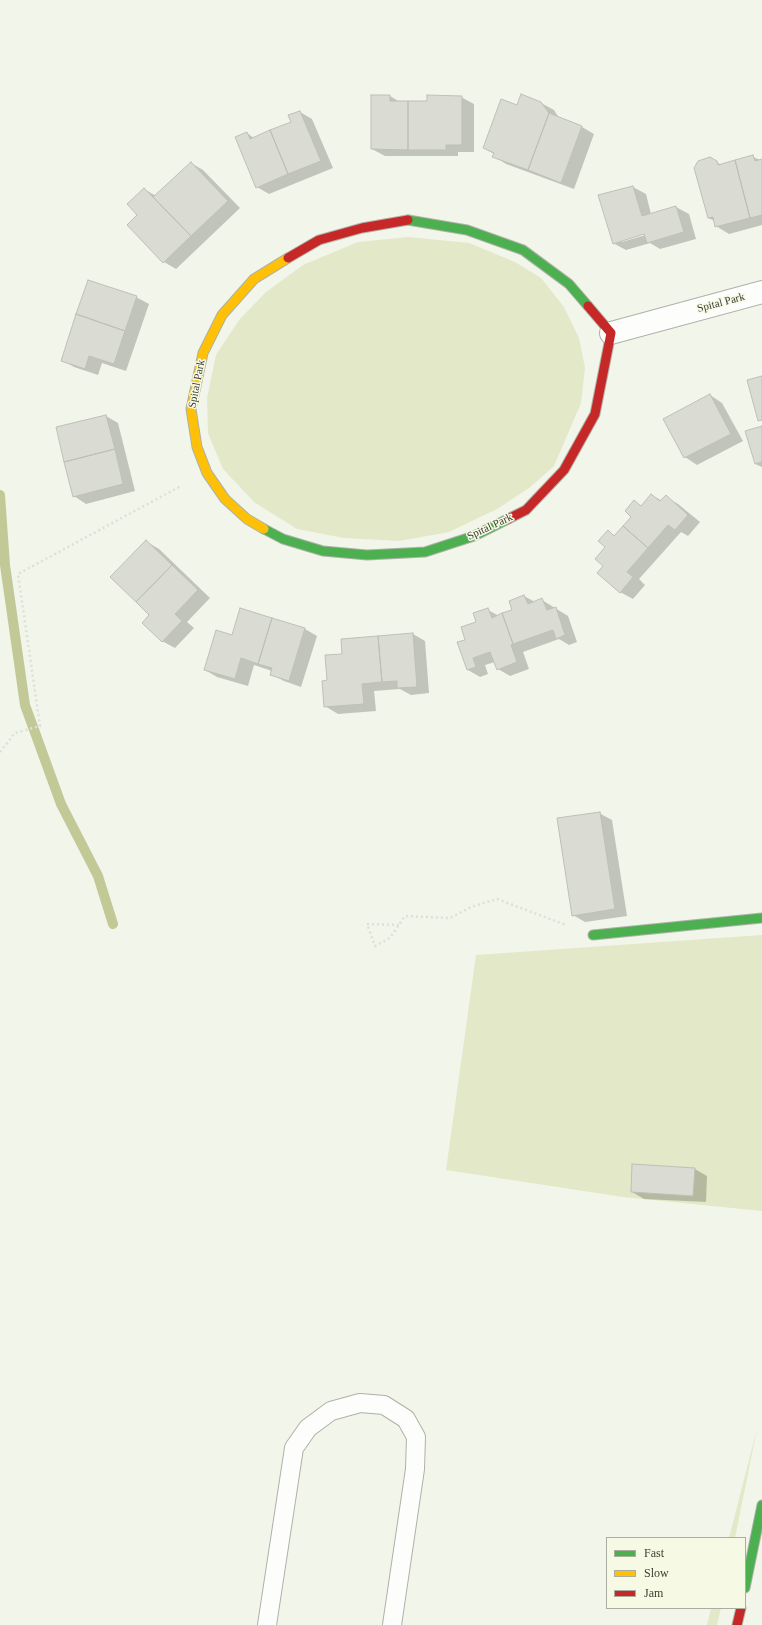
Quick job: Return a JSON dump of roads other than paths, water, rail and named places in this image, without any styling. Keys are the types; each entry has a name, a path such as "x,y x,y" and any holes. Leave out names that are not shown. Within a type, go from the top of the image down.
{"street":[{"name":"Spital Park","path":"408,220 467,230 523,250 569,284 611,333 595,414 564,470 526,510 474,536 425,552 367,555 323,551 283,539 247,519 225,499 207,473 197,447 191,410 203,353 222,315 254,279 319,240 362,228 408,220"},
{"name":"Spital Park","path":"611,333 762,292"},
{"path":"593,935 762,918"},
{"path":"746,1583 762,1505"},
{"path":"737,1625 741,1609"}],"lane":[{"path":"266,1625 294,1448 308,1428 331,1411 360,1403 384,1405 406,1419 416,1437 415,1469 392,1625"}],"waterway":[{"path":"0,495 5,565 25,705 61,804 98,876 113,924"}]}
